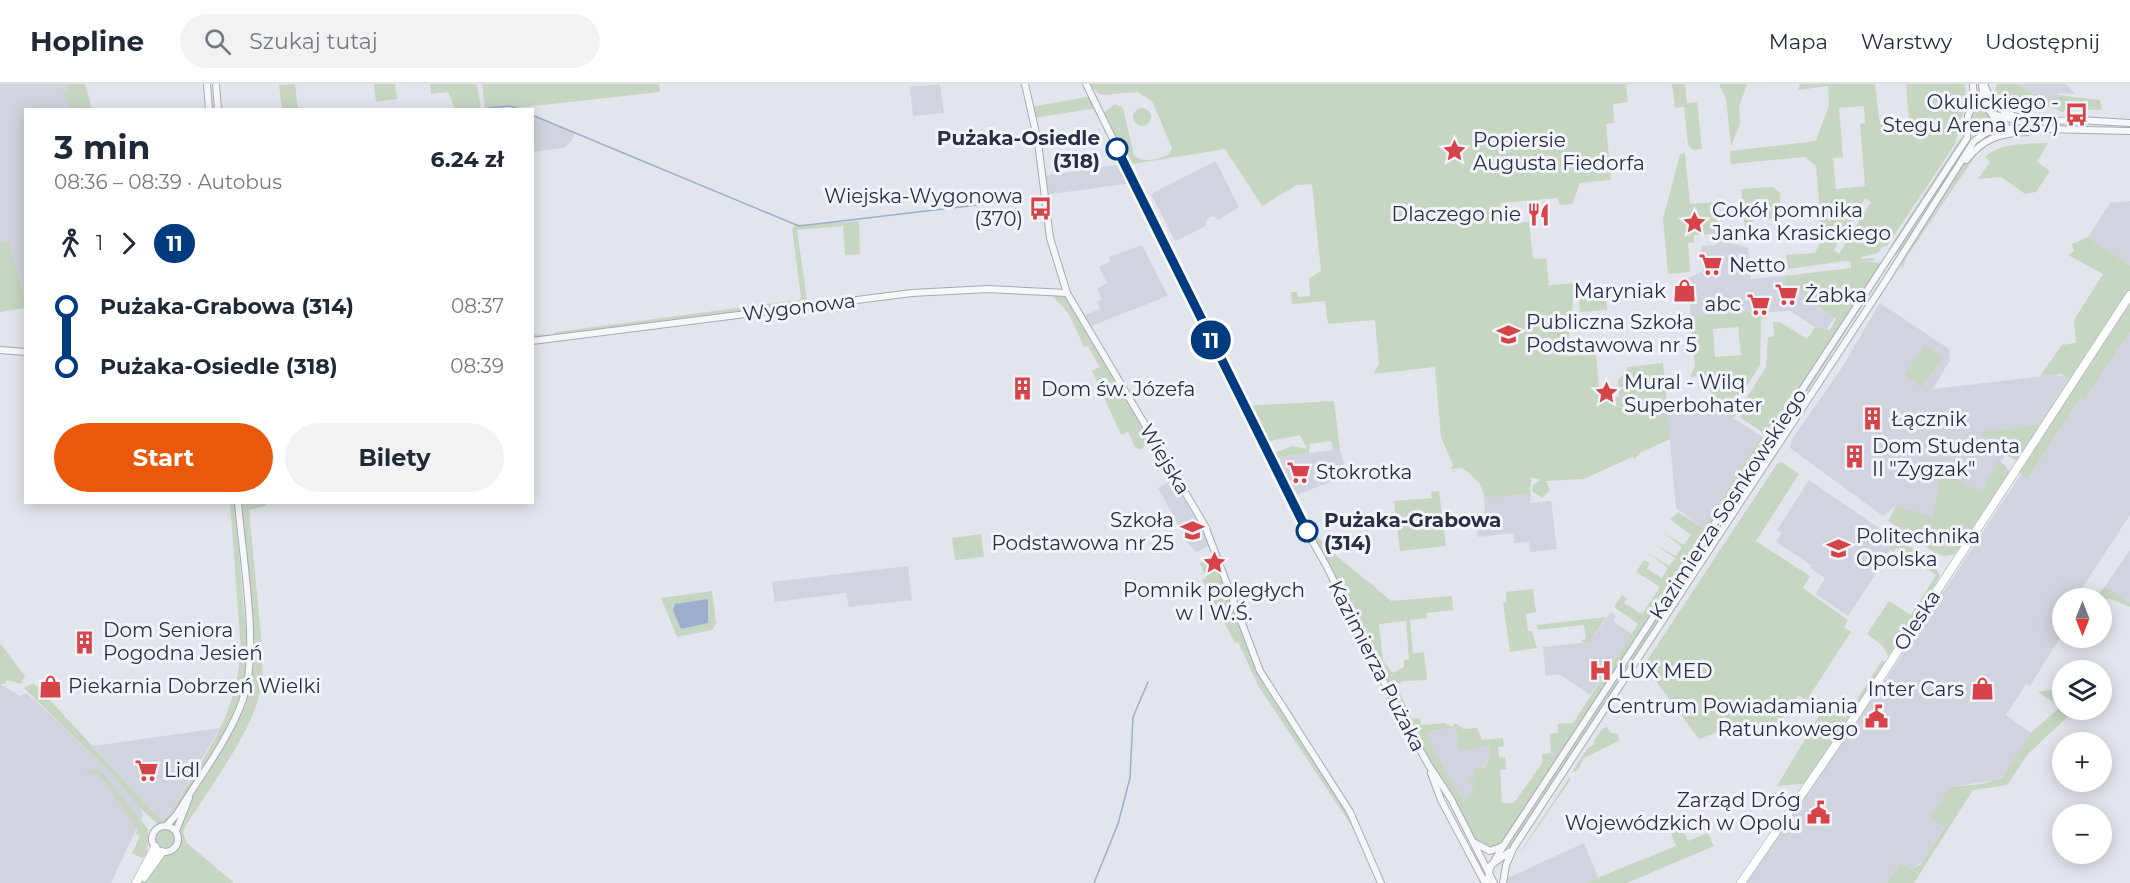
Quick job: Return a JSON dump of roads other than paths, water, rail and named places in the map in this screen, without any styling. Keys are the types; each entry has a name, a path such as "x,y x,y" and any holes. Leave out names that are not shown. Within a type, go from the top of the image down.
{"main road":[{"name":"Oleska","path":"1742,883 1852,722 2130,295"},
{"path":"137,883 159,850"}],"street":[{"path":"207,84 208,108"},
{"path":"216,84 218,108"},
{"name":"Wiejska","path":"1025,84 1038,142 1050,238 1067,293 1204,526 1260,671 1350,812 1381,883"},
{"name":"Kazimierza Pużaka","path":"1086,84 1291,501 1428,764 1470,835 1494,883"},
{"path":"1973,84 1974,102 1968,118 1969,126 1976,132 1984,134 1993,128 2130,131"},
{"path":"1983,84 1983,100 1999,118 2023,122 2130,123"},
{"path":"1983,84 1991,99 2001,110 2013,116 2042,121"},
{"path":"1972,110 1978,106 1988,108"},
{"path":"1993,128 1994,114"},
{"name":"Kazimierza Sosnkowskiego","path":"1486,883 1492,865 1507,841 1967,138 1969,126"},
{"path":"1956,172 1977,147 1992,137 2004,133 2052,130"},
{"name":"Kazimierza Sosnkowskiego","path":"1503,883 1506,865 1514,847 1956,172 1974,141 1984,134"},
{"name":"Wygonowa","path":"534,340 912,293 988,289 1067,293"},
{"path":"0,350 24,352"},
{"path":"190,793 176,831 178,839 176,846 170,851 159,850 152,840 154,832 166,826 190,793 238,713 249,676 250,651 238,504"},
{"name":"Kazimierza Pużaka","path":"1428,764 1441,800 1486,883"},
{"path":"166,826 176,831"},
{"path":"1470,835 1479,846 1487,850 1498,850 1507,841"},
{"path":"1470,854 1484,865 1492,865 1501,860 1514,847"}],"water":[{"path":"708,599 708,623 681,629 673,610 675,604"}],"waterway":[{"path":"488,108 510,106 515,108"},
{"path":"534,116 799,226 1011,201"},
{"path":"1094,883 1118,824 1130,778 1133,717 1148,682"}],"place":[{"name":"Okulickiego - Stegu Arena (237)","path":"2077,114"},
{"name":"Pużaka-Osiedle (318)","path":"1117,149"},
{"name":"Popiersie Augusta Fiedorfa","path":"1455,151"},
{"name":"Wiejska-Wygonowa (370)","path":"1041,208"},
{"name":"Dlaczego nie","path":"1539,214"},
{"name":"Cokół pomnika Janka Krasickiego","path":"1694,222"},
{"name":"Netto","path":"1711,265"},
{"name":"Maryniak","path":"1684,291"},
{"name":"Żabka","path":"1787,295"},
{"name":"abc","path":"1759,304"},
{"name":"Publiczna Szkoła Podstawowa nr 5","path":"1508,334"},
{"name":"Dom św. Józefa","path":"1023,389"},
{"name":"Mural - Wilq Superbohater","path":"1606,393"},
{"name":"Łącznik","path":"1873,419"},
{"name":"Dom Studenta II \"Zygzak\"","path":"1854,457"},
{"name":"Stokrotka","path":"1298,472"},
{"name":"Szkoła Podstawowa nr 25","path":"1192,531"},
{"name":"Pużaka-Grabowa (314)","path":"1307,531"},
{"name":"Politechnika Opolska","path":"1838,548"},
{"name":"Pomnik poległych w I W.Ś.","path":"1214,563"},
{"name":"Dom Seniora Pogodna Jesień","path":"85,642"},
{"name":"LUX MED","path":"1600,671"},
{"name":"Piekarnia Dobrzeń Wielki","path":"50,686"},
{"name":"Inter Cars","path":"1982,689"},
{"name":"Centrum Powiadamiania Ratunkowego","path":"1876,717"},
{"name":"Lidl","path":"146,770"},
{"name":"Zarząd Dróg Wojewódzkich w Opolu","path":"1819,812"}]}
